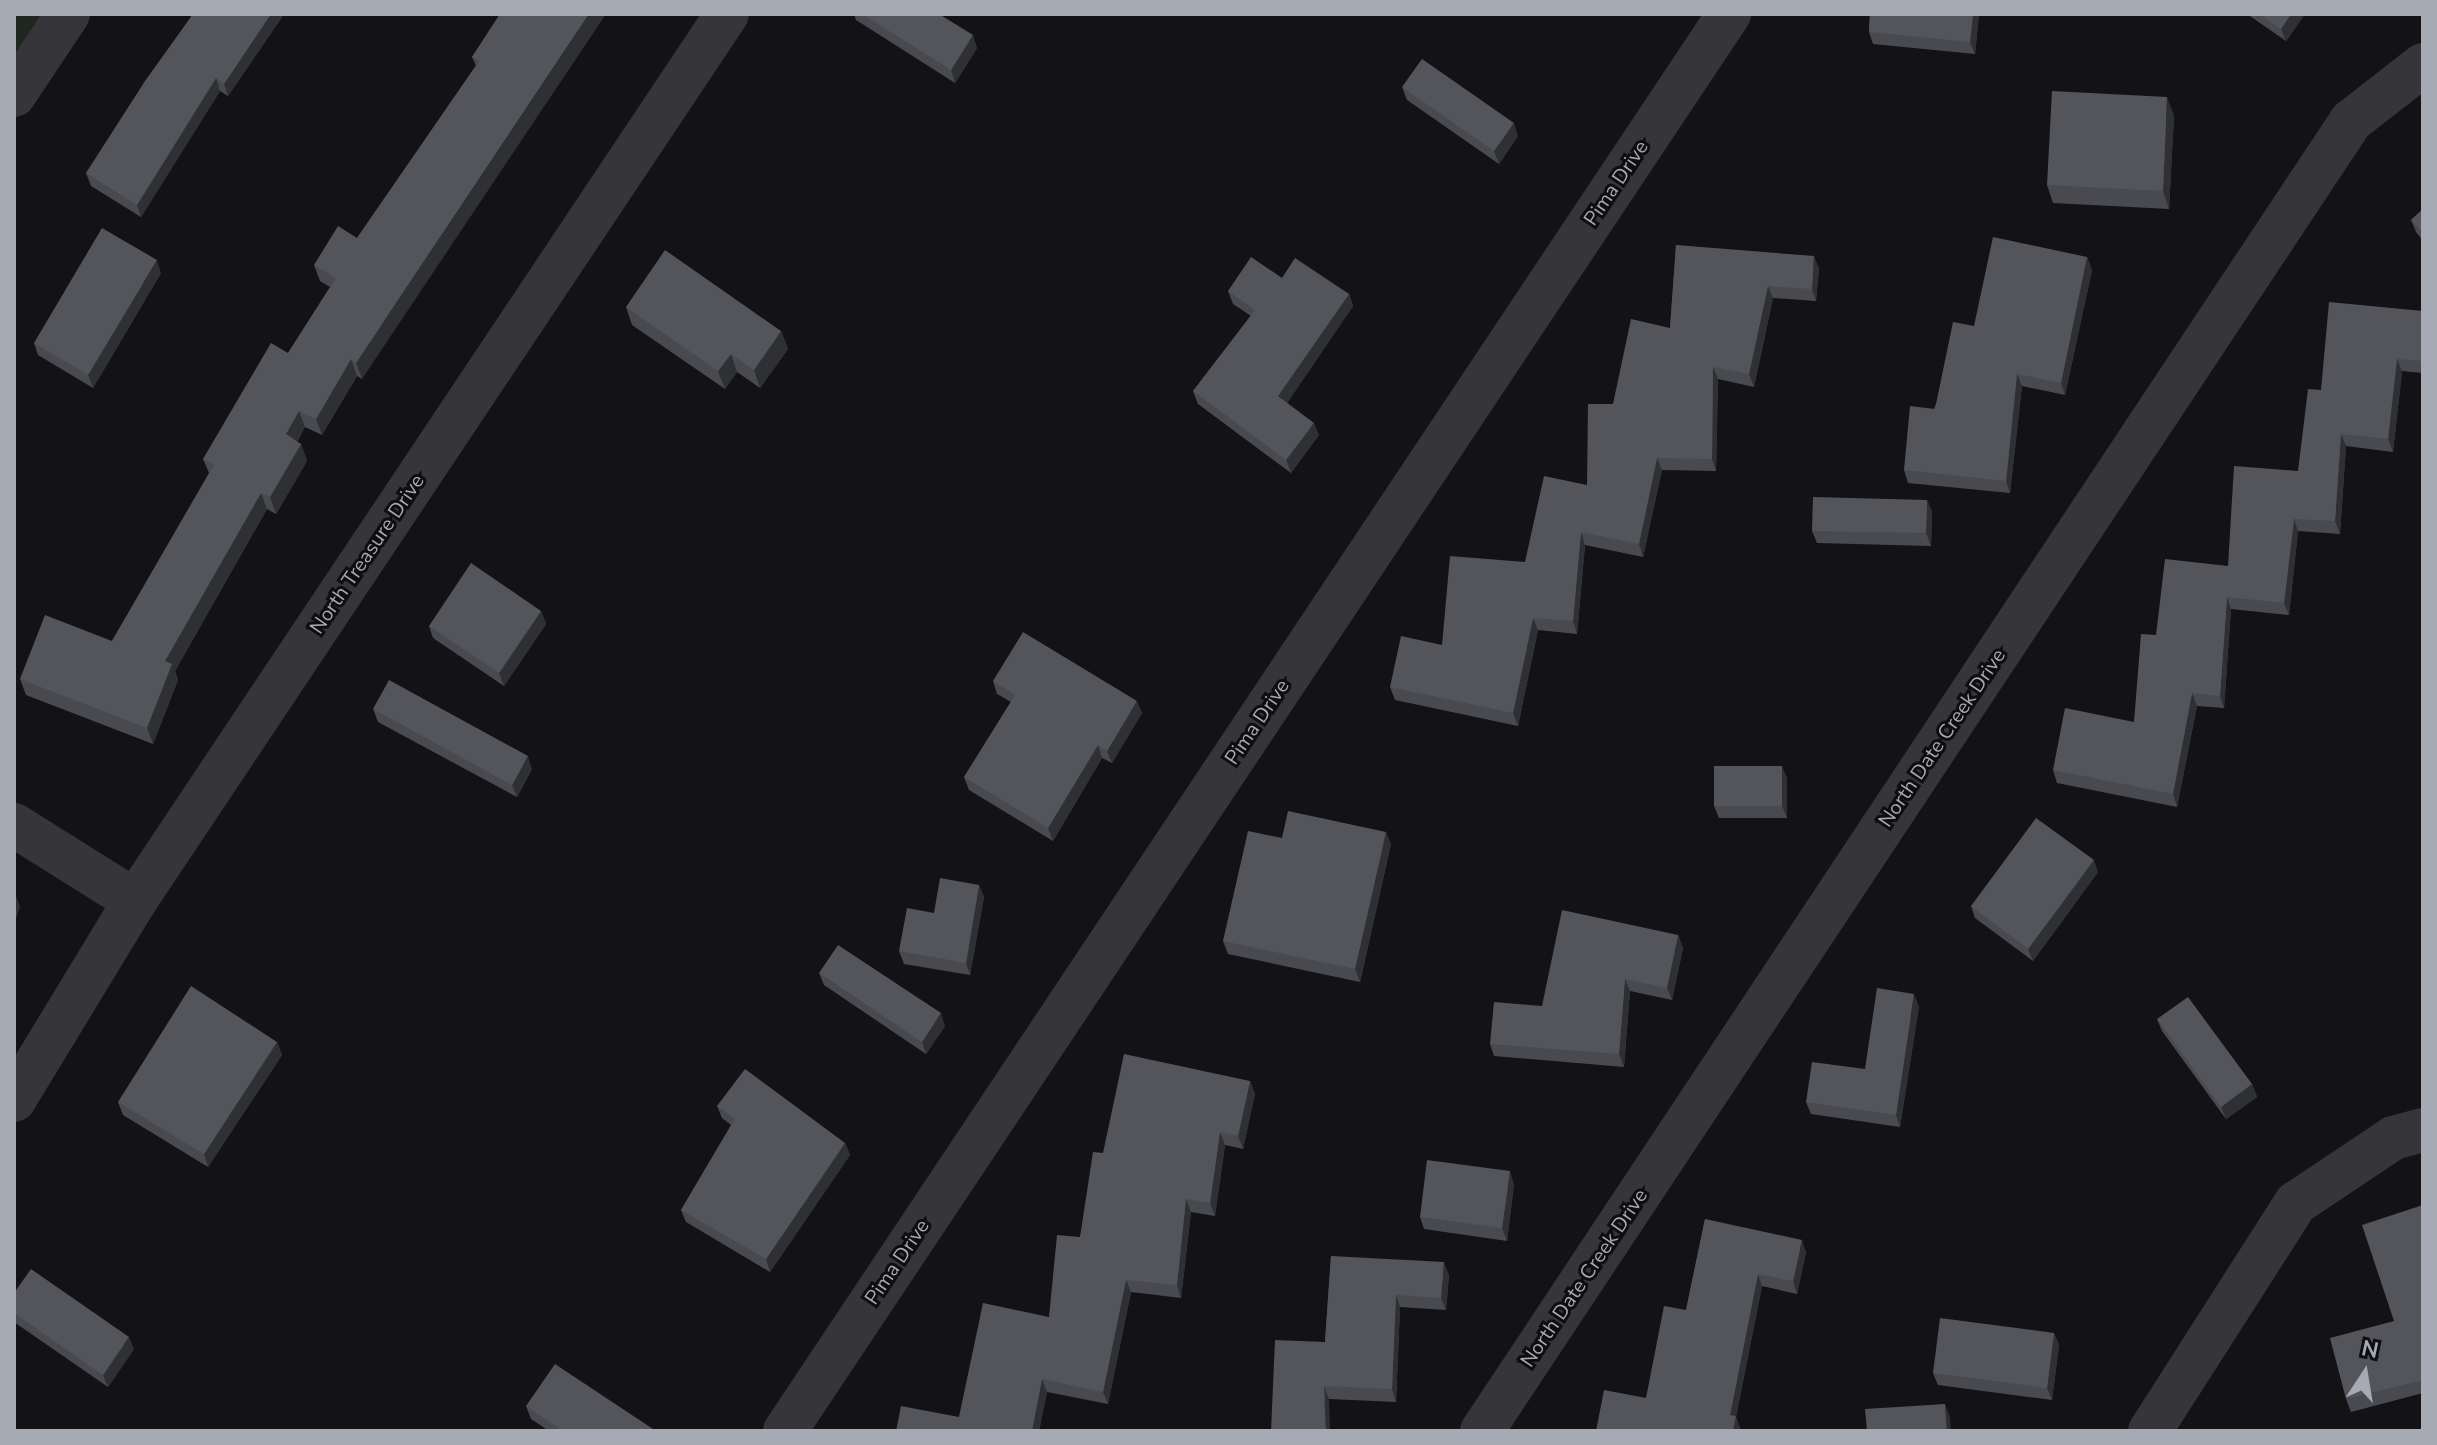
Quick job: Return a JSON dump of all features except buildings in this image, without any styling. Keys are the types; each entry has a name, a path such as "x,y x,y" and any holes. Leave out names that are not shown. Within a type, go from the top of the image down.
{"street":[{"path":"14,95 68,14"},
{"name":"North Treasure Drive","path":"14,1100 135,901 727,14"},
{"name":"Pima Drive","path":"785,1431 1729,14"},
{"name":"North Date Creek Drive","path":"1482,1431 2351,121 2423,65"},
{"path":"14,825 135,901"},
{"path":"2150,1431 2296,1203 2393,1138 2423,1130"}],"shaded area":[{"path":"14,14 68,14 14,95"}]}
